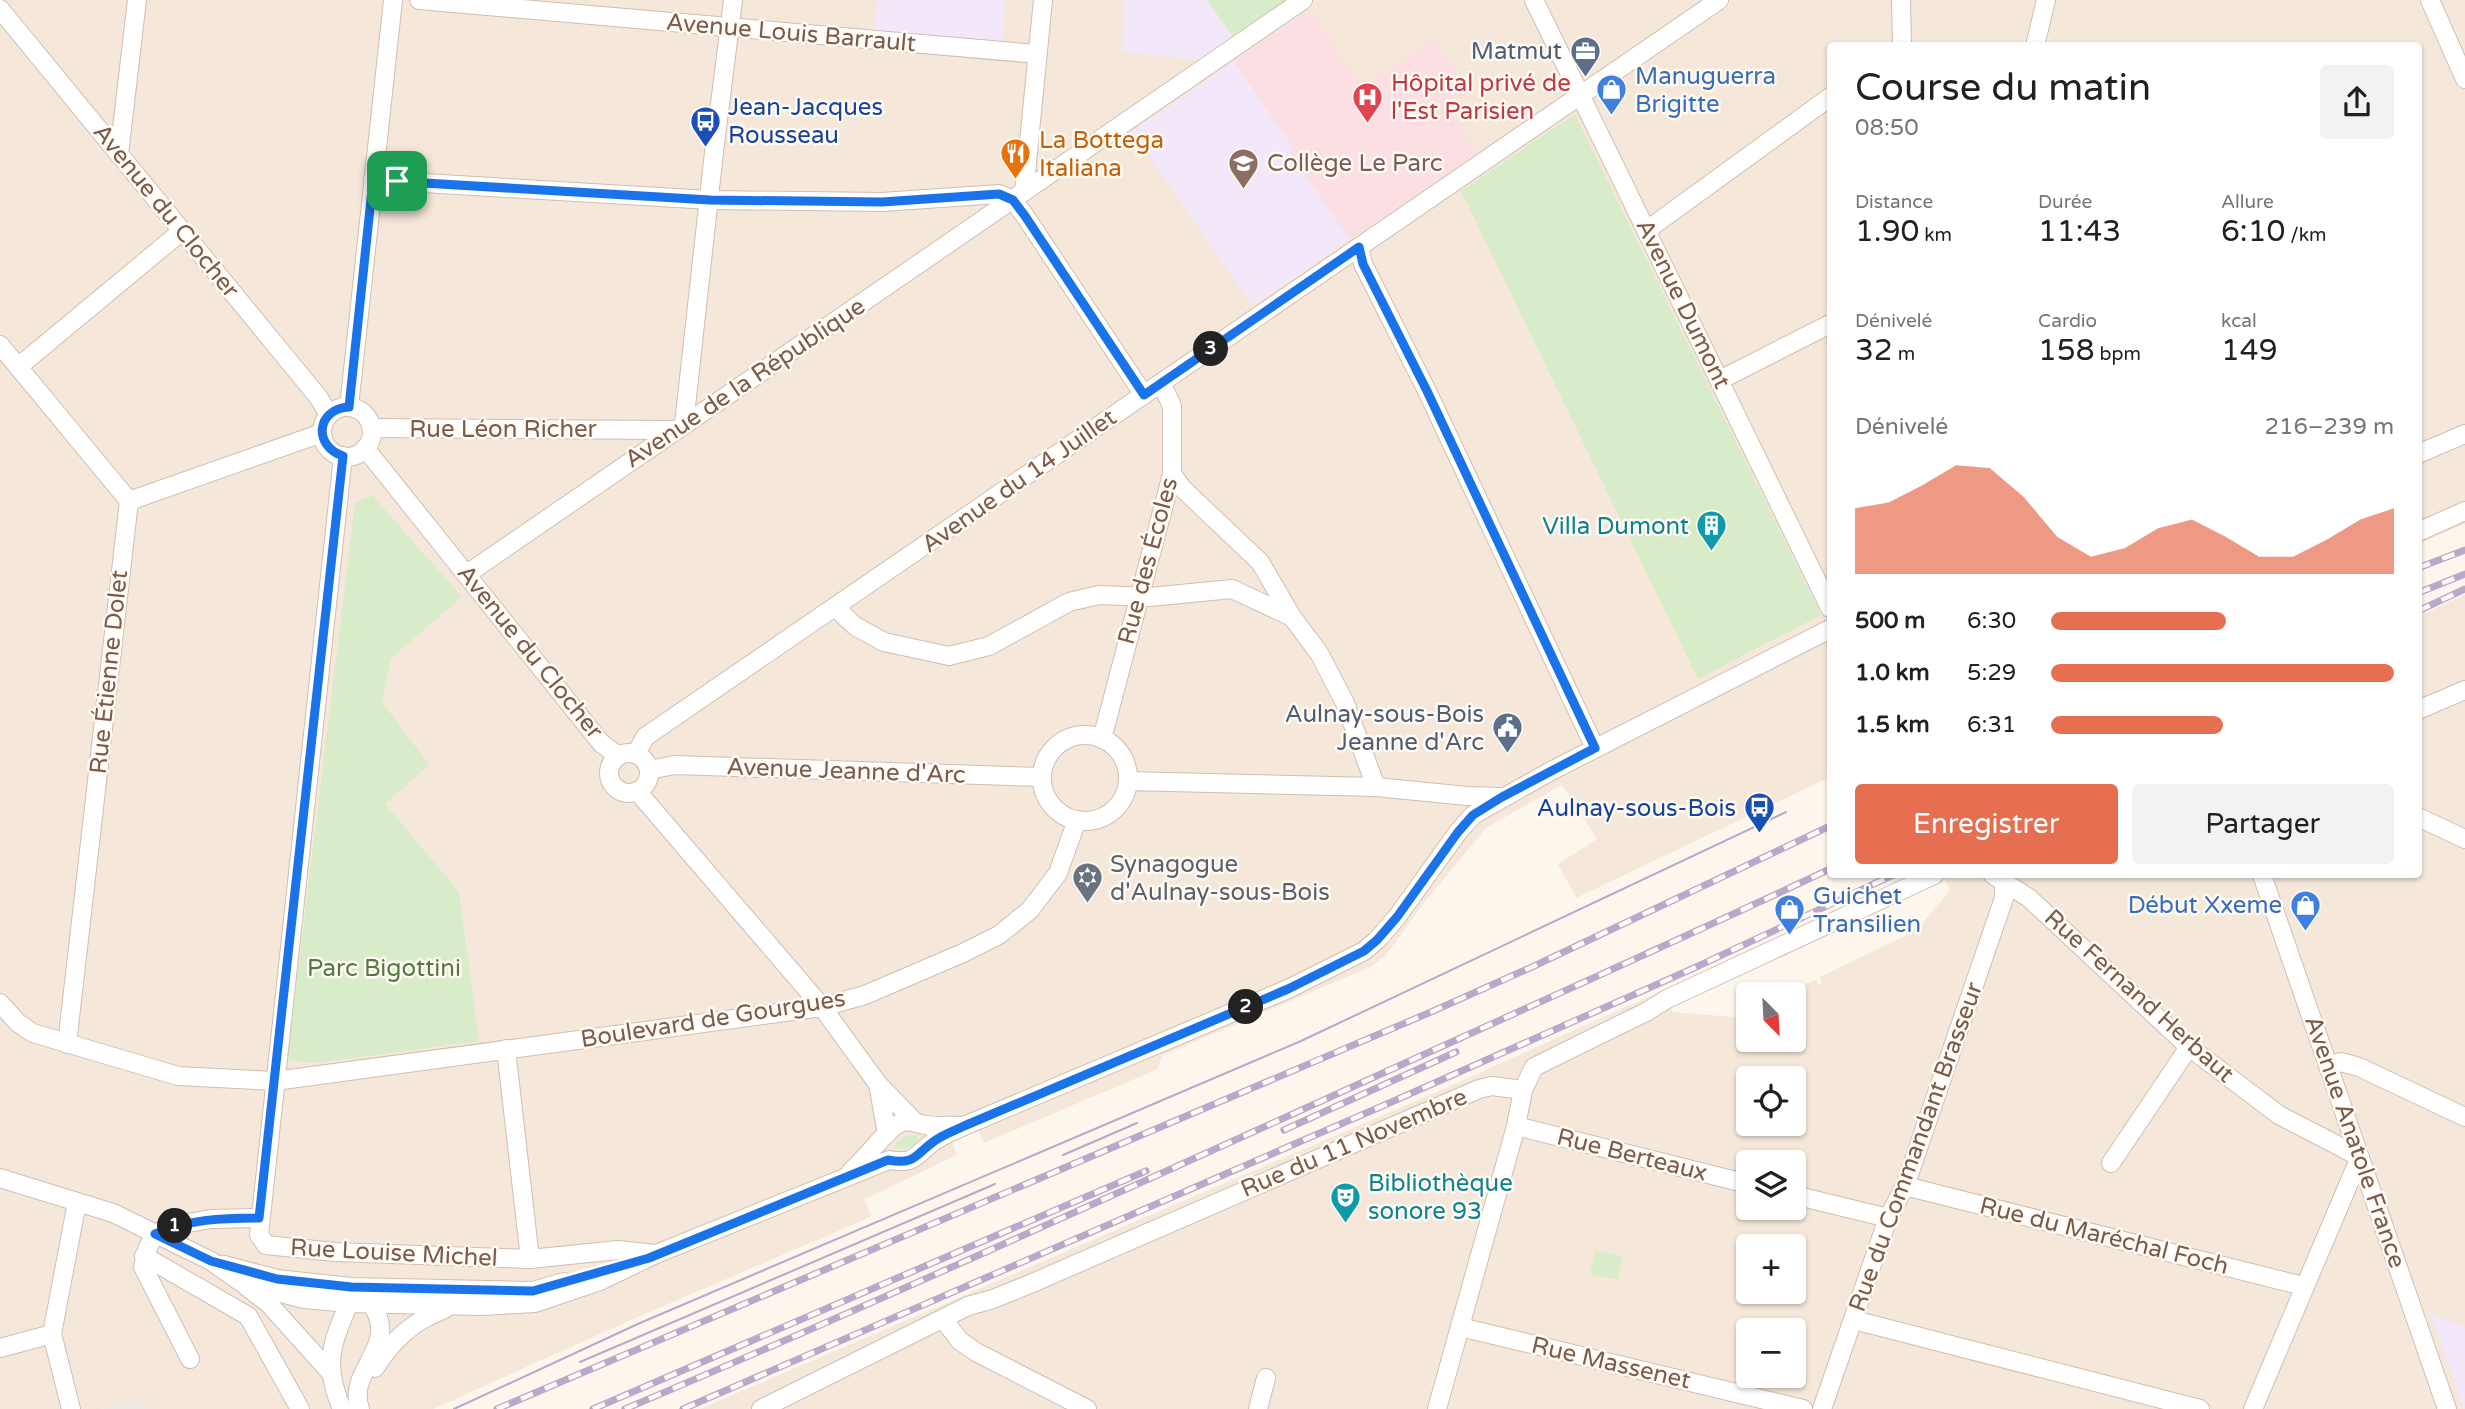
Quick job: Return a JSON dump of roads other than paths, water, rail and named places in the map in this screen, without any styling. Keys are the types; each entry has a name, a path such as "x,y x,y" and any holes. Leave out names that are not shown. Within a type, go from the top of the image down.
{"street":[{"path":"120,154 136,0"},
{"path":"349,407 393,0"},
{"name":"Avenue Louis Barrault","path":"419,0 1037,54"},
{"path":"680,427 733,0"},
{"path":"1043,0 1019,196 1144,395"},
{"name":"Avenue de la République","path":"467,574 1303,0"},
{"name":"Avenue Dumont","path":"1534,0 1827,602"},
{"name":"Avenue du 14 Juillet","path":"636,754 645,737 1719,0"},
{"path":"1901,0 1902,42"},
{"path":"2036,42 2046,0"},
{"path":"2433,1 2465,79"},
{"name":"Avenue du Clocher","path":"0,9 319,398 329,415"},
{"path":"1647,230 1827,99"},
{"path":"373,180 710,200 882,202 999,194 1019,196"},
{"path":"18,367 182,231"},
{"path":"1359,247 1363,264 1427,391 1595,748"},
{"path":"1720,380 1827,326"},
{"path":"0,345 129,501 322,433"},
{"name":"Rue des Écoles","path":"1102,739 1172,474 1172,406 1161,383"},
{"path":"341,407 349,407 364,414 371,428 371,435 365,448 351,456 343,456 328,448 322,433 329,415 341,407"},
{"name":"Rue Léon Richer","path":"371,428 680,427"},
{"path":"2422,452 2465,434"},
{"name":"Avenue du Clocher","path":"365,448 601,743 618,756"},
{"path":"259,1218 343,456"},
{"path":"1172,474 1183,489 1261,562 1292,617 1319,653 1346,703 1376,787"},
{"name":"Rue Étienne Dolet","path":"67,1044 129,501"},
{"path":"2422,530 2465,511"},
{"path":"835,607 855,626 884,642 949,656 989,646 1069,602 1100,595 1138,597 1231,589 1292,617"},
{"name":"Rue Louise Michel","path":"211,1261 359,1297 452,1306 535,1303 600,1281 653,1256 888,1160 914,1159 931,1143 964,1126 1288,989 1364,951 1397,917 1473,815 1595,748 1827,631"},
{"path":"2422,708 2465,690"},
{"path":"1088,736 1102,739 1122,756 1127,768 1125,795 1117,807 1105,816 1091,821 1065,816 1048,800 1042,777 1045,764 1062,742 1088,736"},
{"path":"624,753 636,754 645,760 649,769 647,782 637,791 624,792 613,785 610,766 624,753"},
{"name":"Avenue Jeanne d'Arc","path":"649,769 675,765 1042,777"},
{"path":"1128,781 1376,787 1502,797"},
{"path":"637,791 822,1007 878,1084 930,1133 931,1143"},
{"path":"2422,819 2465,838"},
{"name":"Boulevard de Gourgues","path":"0,1003 18,1023 33,1033 178,1076 275,1081 822,1007 865,995 999,935 1030,910 1058,873 1077,820"},
{"path":"1437,1409 1529,1073 1539,1063 1646,1012 1667,999 1928,878"},
{"name":"Avenue Anatole France","path":"2263,878 2447,1409"},
{"name":"Rue Fernand Herbaut","path":"1998,879 2029,898 2189,1047 2279,1115 2360,1157"},
{"name":"Rue du Commandant Brasseur","path":"1822,1409 1888,1218 1905,1186 2004,898 1998,879"},
{"path":"2111,1163 2189,1047"},
{"path":"506,1049 530,1259"},
{"path":"2328,1065 2341,1062 2358,1068 2465,1117"},
{"path":"878,1084 884,1152 888,1160"},
{"name":"Rue du 11 Novembre","path":"761,1409 943,1319 1479,1089 1492,1086 1523,1090"},
{"name":"Rue Louise Michel","path":"840,1179 860,1164 897,1125 920,1123 964,1126"},
{"name":"Rue Berteaux","path":"1516,1126 1736,1181"},
{"path":"2253,1409 2360,1157"},
{"path":"0,1178 113,1213 211,1261"},
{"name":"Rue du Maréchal Foch","path":"1905,1186 2303,1286"},
{"path":"1806,1198 1888,1218"},
{"path":"71,1409 52,1334 77,1202"},
{"name":"Rue Louise Michel","path":"155,1234 173,1226 209,1219 259,1218 259,1235 266,1245 335,1252 530,1259 618,1250 653,1256"},
{"path":"155,1234 144,1256 143,1267 190,1359"},
{"path":"144,1256 248,1316 300,1409"},
{"name":"Rue Louise Michel","path":"211,1261 242,1283 304,1299 359,1297 385,1287 533,1291 653,1256"},
{"path":"242,1283 269,1304 331,1373"},
{"path":"359,1297 379,1318 381,1331 374,1354 356,1387 353,1406 334,1391 331,1373 333,1339 359,1297"},
{"path":"353,1406 402,1332 426,1316 452,1306"},
{"path":"943,1319 960,1341 976,1352 1087,1409"},
{"path":"1854,1320 2200,1409"},
{"name":"Rue Massenet","path":"1460,1327 1803,1409"},
{"path":"0,1348 52,1334"},
{"path":"1258,1409 1266,1378"}],"tram line":[{"path":"454,1409 640,1323 1301,1041 1786,812"},
{"path":"1063,1155 1137,1123"},
{"path":"580,1362 995,1184"}],"railway":[{"path":"2422,566 2465,550"},
{"path":"2422,591 2465,574"},
{"path":"2422,609 2465,589"},
{"path":"497,1409 1431,1012 1827,827"},
{"path":"625,1409 1058,1220 1827,870"},
{"path":"683,1409 1387,1104 1694,968 1887,878"},
{"path":"1284,1130 1456,1052"},
{"path":"593,1409 1146,1171"}],"place":[{"name":"Matmut","path":"1585,78"},
{"name":"Manuguerra Brigitte","path":"1612,117"},
{"name":"Hôpital privé de l'Est Parisien","path":"1368,124"},
{"name":"Jean-Jacques Rousseau","path":"705,148"},
{"name":"La Bottega Italiana","path":"1016,181"},
{"name":"Collège Le Parc","path":"1244,190"},
{"name":"Villa Dumont","path":"1712,553"},
{"name":"Aulnay-sous-Bois Jeanne d'Arc","path":"1507,755"},
{"name":"Aulnay-sous-Bois","path":"1759,835"},
{"name":"Synagogue d'Aulnay-sous-Bois","path":"1087,905"},
{"name":"Début Xxeme","path":"2305,932"},
{"name":"Guichet Transilien","path":"1790,937"},
{"name":"Bibliothèque sonore 93","path":"1345,1224"}],"park label":[{"name":"Parc Bigottini","path":"384,968"}]}
